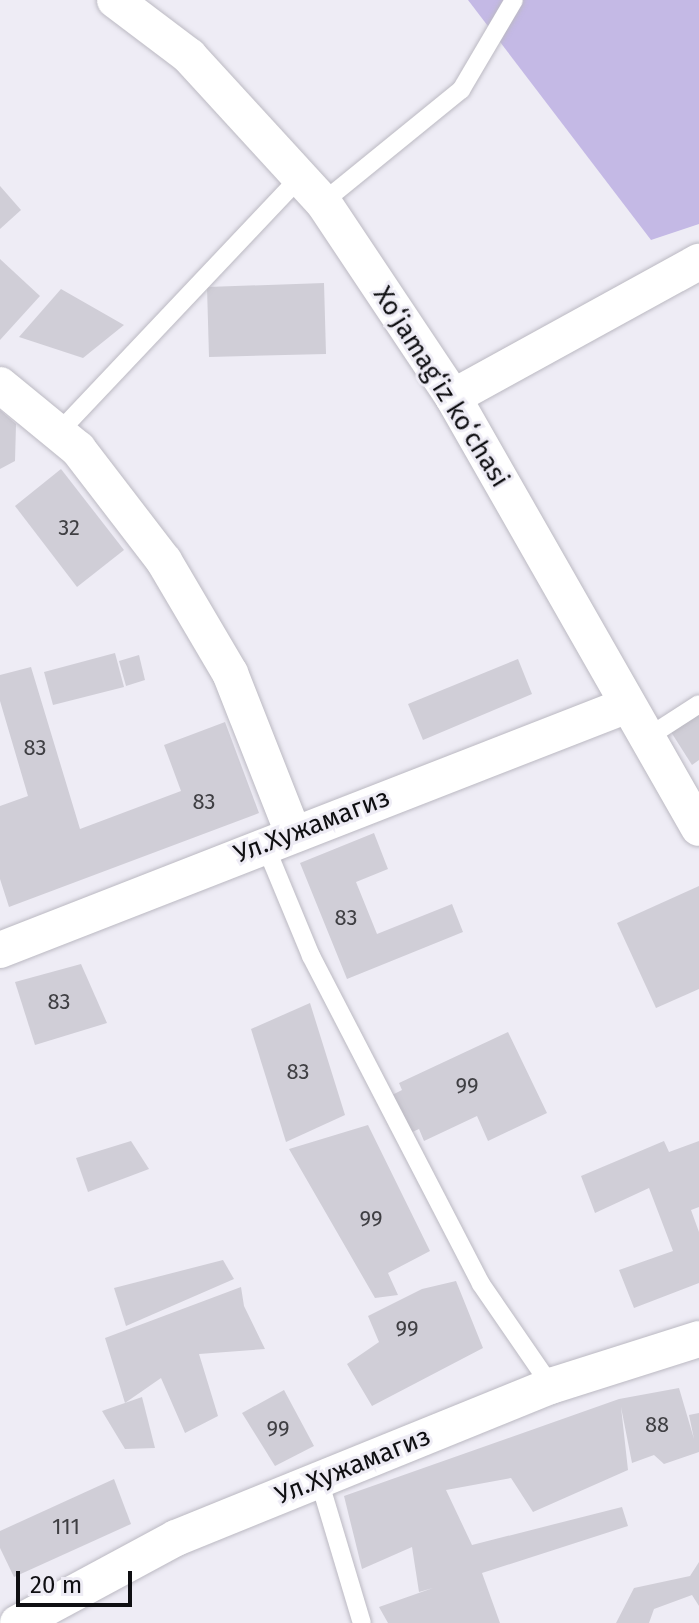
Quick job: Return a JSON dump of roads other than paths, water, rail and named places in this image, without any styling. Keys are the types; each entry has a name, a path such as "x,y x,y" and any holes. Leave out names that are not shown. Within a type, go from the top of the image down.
{"street":[{"name":"Xoʻjamagʻiz koʻchasi","path":"115,0 189,56 312,188 453,397 625,706 699,828"},
{"path":"453,397 699,262"},
{"path":"0,385 78,449 164,561 230,673 279,839"},
{"name":"Ул.Хужамагиз","path":"0,950 625,706"},
{"name":"Ул.Хужамагиз","path":"18,1623 176,1538 551,1386 699,1339"}],"lane":[{"path":"59,432 312,188 461,90 514,0"},
{"path":"645,739 699,704"},
{"path":"279,839 311,956 473,1270 551,1386"},
{"path":"319,1480 362,1623"}]}
